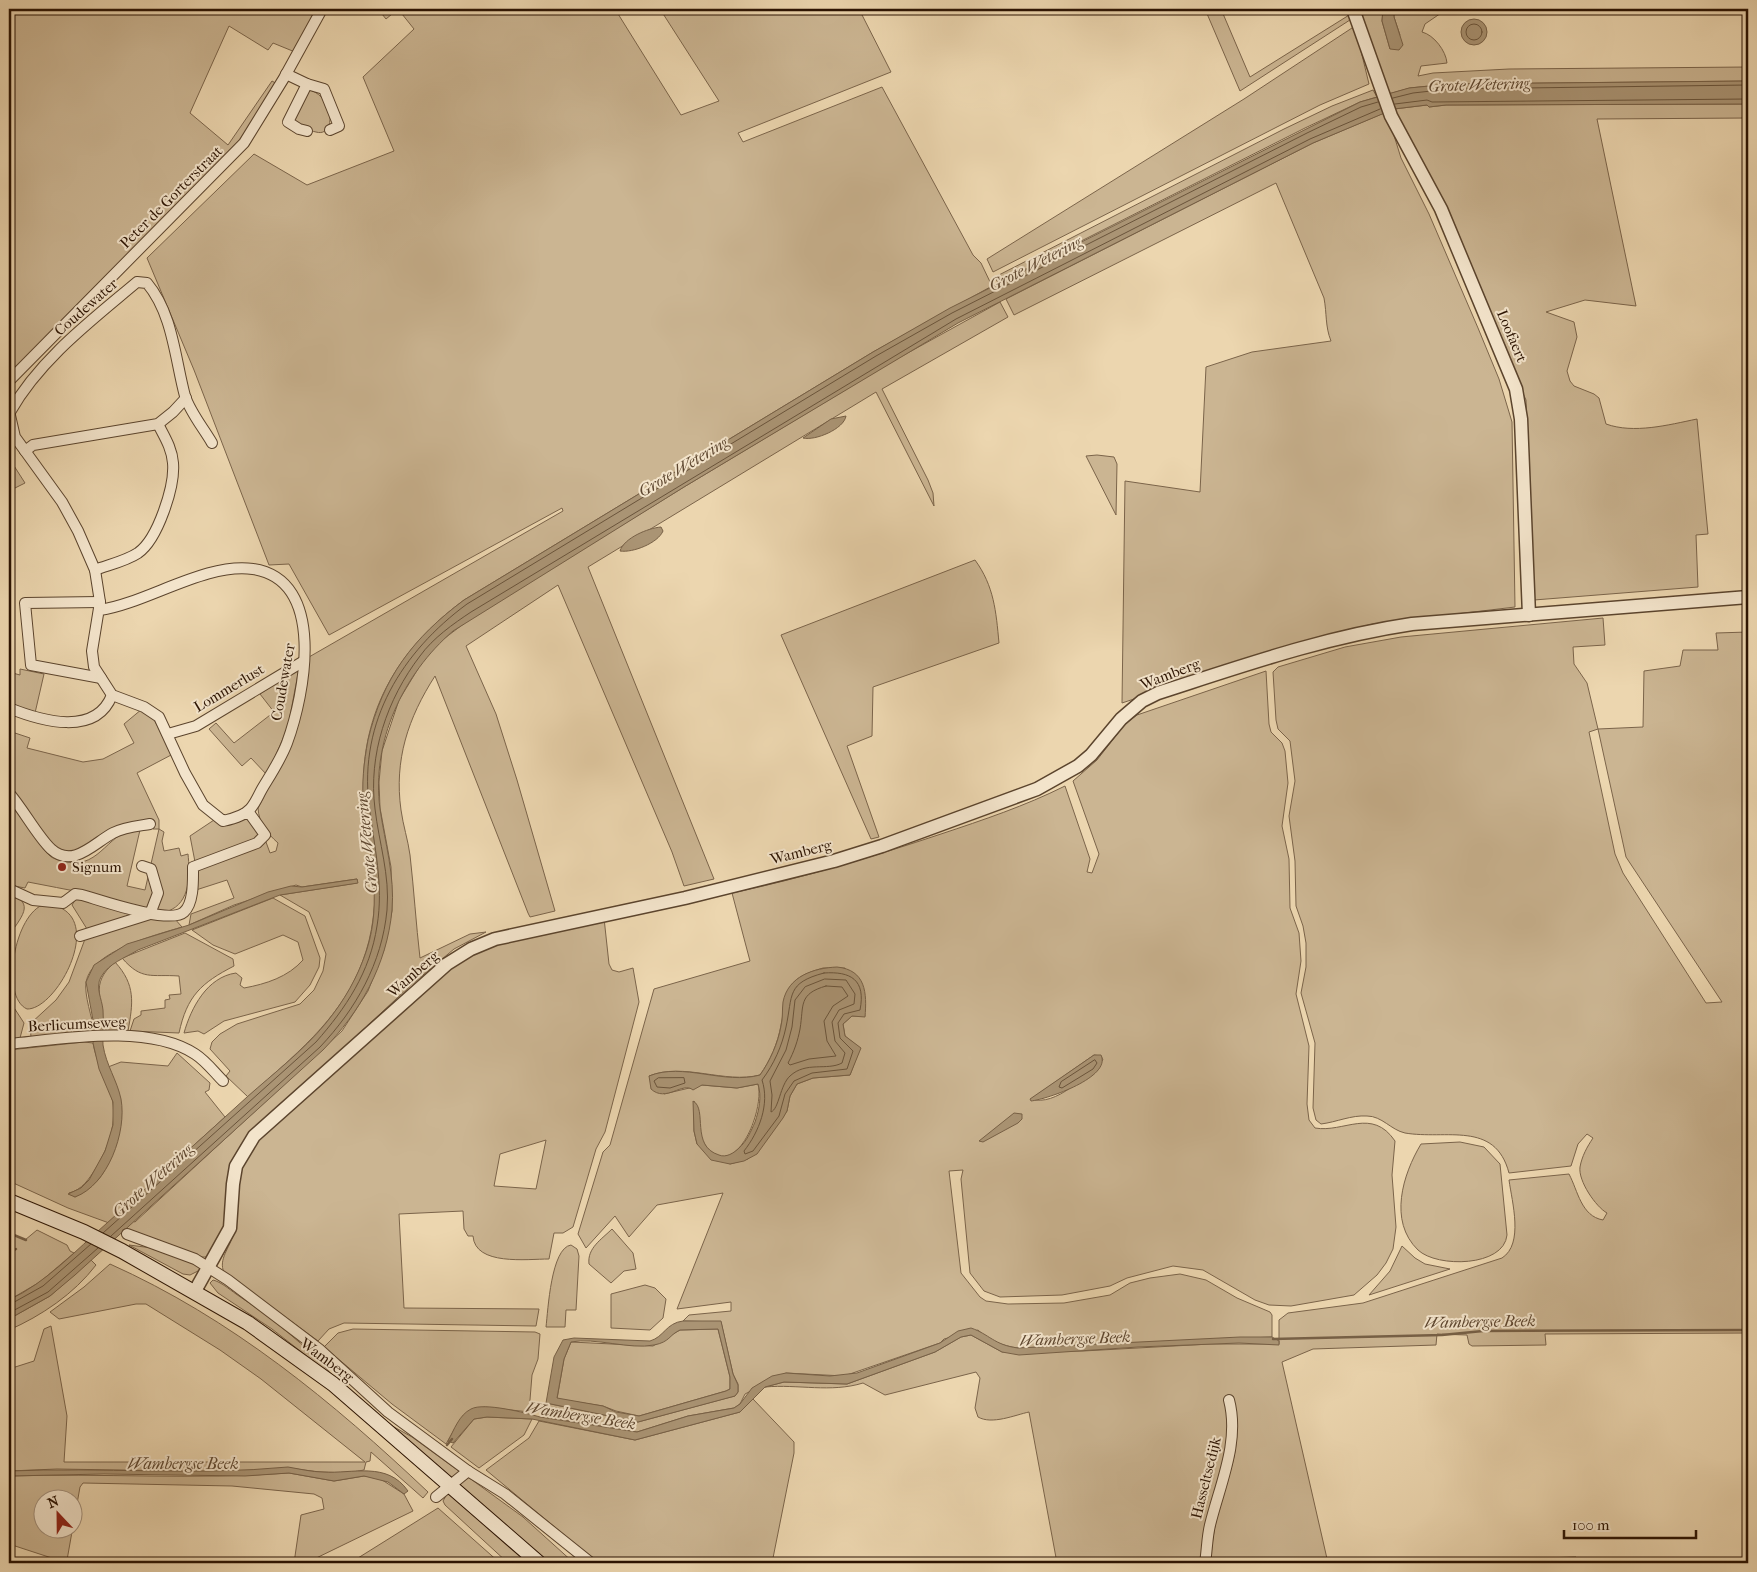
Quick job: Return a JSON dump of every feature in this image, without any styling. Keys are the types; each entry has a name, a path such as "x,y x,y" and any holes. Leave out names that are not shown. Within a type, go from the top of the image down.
{"main road":[{"path":"9,1200 84,1232 194,1291"},
{"name":"Wamberg","path":"194,1291 248,1323 333,1384 539,1563"}],"street":[{"name":"Peter de Gorterstraat","path":"9,381 232,156 252,130 322,9"},
{"name":"Loofaert","path":"1353,9 1391,116 1441,209 1516,390 1521,419 1524,615"},
{"path":"286,74 307,84 324,89 339,126 330,130"},
{"path":"307,84 288,122 307,131"},
{"name":"Coudewater","path":"112,695 94,667 92,651 100,606 95,570 62,502 15,437 9,411 19,395 73,336 138,282 147,283 156,294 178,355 186,398 212,443"},
{"path":"25,451 33,446 158,424 186,398"},
{"path":"95,570 138,553 153,537 170,488 173,464 170,448 158,424"},
{"name":"Coudewater","path":"101,678 31,665 25,603 119,607 221,571 253,569 277,578 289,589 302,612 306,642 298,702 287,742 250,810 244,814"},
{"path":"1524,615 1748,597"},
{"name":"Wamberg","path":"194,1291 209,1268 230,1228 236,1166 254,1136 447,964 471,949 495,939 528,930 645,907 834,861 882,846 1037,789 1078,766 1121,719 1142,701 1158,693 1246,664 1306,646 1388,628 1524,615"},
{"name":"Lommerlust","path":"168,734 196,726 304,661"},
{"path":"9,708 23,714 68,723 89,720 108,705 112,695 144,706 159,717 184,773 203,805 223,821 244,814 250,814 265,835 257,843 193,867 193,882 186,911 177,916 150,914 75,894 63,903 33,900 9,889"},
{"path":"9,794 23,809 50,848 67,856 85,852 122,829 150,824"},
{"path":"142,866 151,869 158,893 150,914"},
{"path":"80,936 150,914"},
{"name":"Berlicumseweg","path":"9,1044 87,1036 144,1038 178,1047 194,1054 223,1081"},
{"path":"127,1234 194,1259 209,1268"},
{"name":"Wamberg","path":"209,1268 319,1349 388,1412 468,1471 505,1494 591,1563"},
{"name":"Hasseltsedijk","path":"1206,1563 1209,1528 1232,1443 1233,1416 1229,1400"},
{"path":"436,1497 468,1471"}],"shaded area":[{"path":"9,9 319,9 295,52 273,43 268,50 229,26 190,113 228,145 272,81 277,84 241,142 9,377"},
{"path":"378,9 398,9 386,19"},
{"path":"398,9 615,9 681,115 719,101 660,9 859,9 891,72 738,133 743,142 882,87 973,255 981,263 992,286 873,352 464,600 419,641 401,663 386,688 375,714 368,742 364,771 364,803 373,862 375,894 371,929 362,963 353,984 328,1020 313,1037 248,1097 226,1076 230,1071 210,1049 212,1042 220,1034 237,1024 300,1004 314,990 323,971 326,954 309,912 280,895 357,883 357,879 302,887 296,885 234,905 189,925 191,914 234,898 227,880 196,890 196,867 190,836 214,820 217,822 249,815 266,842 270,853 276,851 278,843 264,828 258,808 276,772 309,657 563,511 562,508 329,635 289,564 269,565 194,370 147,258 254,154 307,185 394,151 363,77 414,29"},
{"path":"1205,9 1221,9 1250,77 1352,13 1353,18 1240,91"},
{"path":"1361,9 1383,9 1382,21 1390,49 1400,35 1394,17 1394,9 1447,9 1425,24 1422,32 1431,36 1439,44 1447,63 1421,66 1418,76 1433,73 1509,69 1748,67 1748,81 1449,84 1410,88 1385,95 1358,11"},
{"path":"1355,26 1369,84 1320,105 993,272 987,259 1244,99"},
{"path":"307,89 317,93 328,107 330,123 323,132 316,132 294,122 293,117"},
{"path":"1373,90 1377,97 1360,102 1305,128 998,283 995,277 1284,129 1332,106"},
{"path":"1748,104 1748,118 1597,119 1636,306 1585,300 1546,312 1574,322 1577,337 1567,371 1570,381 1574,386 1599,398 1606,424 1617,427 1639,428 1663,426 1697,419 1708,534 1696,535 1698,587 1534,600 1526,400 1394,109 1427,105 1429,107 1446,105"},
{"path":"1384,113 1392,129 1401,158 1429,214 1478,328 1499,379 1512,422 1515,607 1373,624 1322,636 1122,703 1125,481 1200,492 1206,367 1252,352 1331,341 1324,298 1276,183 1014,315 1006,299 1313,143"},
{"path":"1000,302 1008,317 882,389 928,480 933,493 934,506 876,392 588,567 714,879 684,886 672,852 558,585 466,646 496,714 555,911 530,917 435,676 417,708 405,740 399,792 410,855 420,958 470,934 486,932 454,949 411,985 242,1143 234,1161 229,1219 207,1257 202,1257 68,1208 9,1181 9,1050 84,1042 93,1043 113,1101 112,1131 105,1150 88,1180 74,1192 69,1193 75,1197 98,1181 116,1145 121,1122 120,1101 108,1067 121,1062 168,1066 177,1053 210,1083 209,1090 205,1092 225,1117 117,1215 135,1222 342,1031 368,991 384,950 392,911 391,867 380,808 379,782 382,751 399,700 424,659 437,644 474,616 684,487 895,360"},
{"path":"1086,456 1114,457 1117,464 1116,515"},
{"path":"9,458 25,483 9,491"},
{"path":"975,560 986,579 993,599 999,643 873,687 872,736 847,746 879,837 871,839 781,635"},
{"path":"1603,618 1605,645 1573,647 1574,664 1587,683 1598,729 1643,727 1644,671 1680,666 1683,650 1718,650 1716,633 1748,632 1748,1333 1545,1334 1546,1345 1472,1346 1469,1344 1467,1335 1437,1334 1436,1345 1313,1349 1282,1362 1328,1563 1210,1563 1216,1523 1235,1449 1237,1435 1233,1404 1232,1430 1201,1563 1057,1563 1029,1412 997,1420 978,1417 975,1408 980,1378 976,1372 885,1395 863,1383 827,1388 765,1387 784,1382 847,1384 935,1352 961,1337 971,1335 1002,1352 1083,1351 1210,1344 1279,1344 1279,1320 1288,1313 1363,1303 1502,1258 1509,1252 1515,1233 1509,1180 1569,1174 1581,1202 1590,1214 1603,1220 1607,1213 1589,1193 1580,1173 1583,1155 1593,1138 1587,1134 1578,1144 1571,1166 1509,1173 1502,1156 1493,1145 1481,1139 1467,1136 1405,1133 1372,1117 1361,1116 1321,1124 1316,1120 1313,1108 1315,1043 1301,993 1306,967 1306,943 1303,926 1296,906 1295,861 1289,816 1295,781 1290,741 1278,729 1276,720 1273,672 1278,667 1345,647 1401,637","holes":["1598,729 1626,857 1722,1002 1706,1003 1623,873 1615,854 1589,732"]},
{"path":"299,668 288,727 267,775 251,758 242,766 209,729 216,723 234,743 274,712 260,694"},
{"path":"20,669 44,674 35,713 9,705 9,672 20,675"},
{"path":"1266,671 1269,724 1271,732 1282,743 1285,751 1288,783 1282,826 1289,859 1290,908 1299,933 1301,961 1296,994 1309,1046 1307,1104 1309,1120 1315,1128 1326,1129 1367,1123 1377,1125 1395,1141 1392,1175 1396,1227 1393,1249 1377,1275 1354,1295 1291,1306 1269,1305 1255,1300 1203,1270 1173,1266 1127,1278 1110,1286 1062,1295 1000,1297 984,1291 970,1273 961,1179 963,1170 949,1171 961,1273 980,1297 986,1301 1008,1304 1064,1303 1110,1295 1130,1283 1150,1278 1180,1274 1206,1280 1237,1298 1270,1312 1272,1315 1272,1337 1018,1348 996,1342 978,1330 944,1339 940,1343 844,1376 786,1373 745,1394 740,1404 734,1408 688,1416 637,1432 547,1417 546,1403 638,1422 735,1396 738,1392 738,1384 733,1374 721,1322 683,1321 689,1315 731,1311 731,1302 677,1309 723,1193 657,1205 629,1237 615,1216 586,1248 578,1234 603,1152 610,1145 654,989 750,961 732,893 811,874 915,843 1004,812 1065,786 1090,859 1087,872 1092,873 1099,854 1073,781 1097,760 1125,724 1137,715","holes":["823,968 845,968 865,1016 852,1016 843,1024 845,1036 860,1048 850,1075 813,1078 797,1084 790,1096 787,1111 764,1143 748,1159 730,1164 697,1144 694,1131 694,1101 702,1140 716,1155 727,1156 737,1150 752,1125 757,1110 758,1084 737,1088 702,1085 664,1094 649,1076 662,1072 676,1071 732,1077 760,1075 776,1045 790,988 801,977","1094,1055 1101,1056 1103,1060 1070,1088 1050,1098 1041,1100 1031,1099"]},
{"path":"142,709 152,716 173,754 137,773 159,820 159,829 153,829 150,820 76,852 59,850 52,845 9,789 9,731 30,738 27,748 83,762 103,759 134,743 124,724"},
{"path":"9,799 49,855 55,859 67,862 79,863 89,860 120,835 129,831 140,830 127,886 145,890 159,829 164,832 162,841 164,851 179,848 181,856 188,854 189,878 185,894 176,907 168,911 160,912 138,909 85,893 28,882 25,888 9,885"},
{"path":"9,894 22,902 24,912 9,936"},
{"path":"77,897 141,913 87,929 72,905"},
{"path":"273,898 305,916 320,958 319,967 310,985 295,1002 224,1021 204,1034 198,1031 184,1033 196,1004 209,987 217,981 236,973 242,978 240,985 244,988 268,982 284,975 303,960 298,942 283,935 235,954 213,945 192,930"},
{"path":"45,904 64,910 74,923 76,940 72,959 64,978 52,994 39,1005 27,1009 19,1001 14,989 14,955 25,923 34,911"},
{"path":"157,917 174,918 182,927 126,946 99,961 90,971 86,982 86,993 95,1031 31,1037 30,1024 56,1000 69,982 85,939"},
{"path":"604,918 609,964 612,970 619,972 633,968 639,1002 605,1132 596,1149 573,1227 563,1233 554,1233 549,1259 504,1259 483,1252 476,1246 473,1236 468,1236 464,1229 463,1211 399,1214 404,1308 539,1309 536,1326 344,1323 329,1329 318,1341 224,1272 222,1263 233,1235 237,1182 241,1166 260,1137 451,965 489,944","holes":["546,1140 536,1189 494,1186 500,1154"]},
{"path":"185,933 233,959 234,966 213,978 197,992 186,1009 179,1033 130,1031 134,1019 141,1015 141,1011 165,1008 165,1000 170,999 169,995 181,994 179,976 147,975 135,970 122,958"},
{"path":"115,962 122,970 130,987 132,1003 128,1031 103,1030 99,993 100,985 107,970"},
{"path":"9,1000 24,1023 20,1038 9,1039"},
{"path":"1460,1142 1484,1147 1500,1164 1507,1235 1503,1246 1483,1259 1454,1262 1427,1256 1418,1250 1409,1238 1403,1225 1401,1212 1404,1183 1414,1156 1421,1144"},
{"path":"612,1229 633,1253 636,1269 624,1271 611,1283 589,1264 589,1258 596,1244"},
{"path":"37,1230 67,1245 70,1251 74,1253 40,1282 9,1300 9,1233 25,1240"},
{"path":"129,1245 160,1249 200,1267 200,1270 190,1275 183,1274"},
{"path":"571,1245 577,1249 579,1256 576,1310 566,1310 565,1327 546,1327 555,1268 564,1249"},
{"path":"1402,1246 1425,1264 1450,1269 1369,1295 1390,1271"},
{"path":"91,1260 96,1265 67,1295 45,1311 9,1330 9,1319 50,1296"},
{"path":"110,1264 155,1286 239,1336 318,1395 428,1492 423,1498 371,1452 370,1461 366,1462 364,1470 347,1473 288,1468 244,1472 57,1469 9,1471 9,1369 34,1361 44,1329 51,1326 67,1416 64,1462 365,1462 261,1379 220,1350 146,1304 136,1304 59,1319 50,1312 84,1287"},
{"path":"213,1280 225,1286 275,1322 312,1354 335,1378 272,1329 218,1293 210,1283"},
{"path":"645,1285 655,1288 666,1299 663,1318 650,1330 611,1328 611,1294"},
{"path":"353,1329 535,1332 540,1334 538,1359 532,1375 529,1412 484,1407 458,1423 446,1444 392,1404 324,1347 338,1333"},
{"path":"718,1329 730,1377 730,1389 726,1391 639,1416 603,1406 557,1399 564,1359 571,1342 653,1346 680,1330"},
{"path":"753,1399 794,1442 794,1453 772,1563 598,1563 486,1470 529,1438 539,1421 635,1440 740,1412"},
{"path":"487,1417 532,1419 524,1435 479,1468 451,1447 474,1419"},
{"path":"387,1423 412,1437 460,1472 452,1479"},
{"path":"289,1473 334,1481 364,1476 379,1478 404,1494 413,1511 306,1563 294,1563 301,1515 324,1509 322,1498 314,1494 232,1486 83,1483 79,1490 32,1490 32,1540 71,1540 67,1560 64,1562 9,1544 9,1476 219,1476"},
{"path":"468,1477 523,1517 574,1563 545,1563 459,1485"},
{"path":"447,1494 529,1563 508,1563 445,1505 443,1501"},
{"path":"438,1508 500,1563 350,1563"},
{"path":"1576,1557 1577,1563 1365,1563"}],"water":[{"path":"1383,9 1394,9 1394,17 1403,45 1399,50 1390,49 1382,21"},
{"path":"1474,19 1483,23 1487,32 1483,41 1474,45 1465,41 1461,32 1465,23"},
{"name":"Grote Wetering","path":"1748,81 1748,104 1446,105 1429,107 1427,105 1394,109 1313,143 958,323 684,487 453,631 435,648 419,668 394,711 386,735 381,759 379,784 380,809 391,872 392,910 389,930 378,968 360,1004 323,1050 75,1275 50,1296 9,1319 9,1300 23,1293 60,1265 308,1043 333,1015 345,997 355,979 367,949 374,914 372,861 364,807 363,774 368,740 374,717 392,678 415,644 446,614 464,600 873,352 950,308 1360,102 1409,88 1449,84"},
{"path":"846,416 840,425 828,433 814,438 803,438 831,419"},
{"path":"661,527 663,531 651,543 632,550 620,551 626,542 637,534"},
{"path":"357,879 358,883 280,895 138,950 113,964 104,972 99,981 99,993 103,1010 103,1045 121,1099 121,1127 113,1156 97,1181 87,1191 75,1197 68,1194 81,1188 89,1180 105,1151 113,1125 113,1102 99,1069 93,1043 95,1031 86,982 94,965 127,944 189,925 268,892 291,886 302,887"},
{"path":"837,967 847,969 859,978 863,984 866,999 865,1017 852,1016 843,1024 845,1036 861,1048 850,1075 813,1078 797,1084 790,1096 787,1111 783,1118 757,1154 744,1161 730,1164 711,1160 697,1144 694,1131 693,1101 697,1105 699,1112 705,1144 710,1150 719,1155 727,1155 735,1152 742,1145 755,1122 760,1103 758,1084 737,1088 702,1085 693,1090 684,1088 662,1094 651,1089 649,1076 662,1072 676,1071 732,1077 760,1075 778,1039 782,1023 783,1002 790,986 803,975 820,969"},
{"path":"1094,1055 1101,1055 1102,1063 1097,1071 1088,1079 1064,1091 1031,1101 1030,1099"},
{"path":"1014,1113 1022,1114 1022,1119 1018,1123 983,1142 979,1141"},
{"path":"721,1321 733,1374 738,1385 738,1392 735,1396 638,1422 546,1403 554,1357 563,1340 574,1338 650,1341 677,1322","holes":["718,1329 730,1377 730,1389 726,1391 639,1416 616,1412 603,1406 557,1398 564,1359 571,1342 590,1341 644,1346 663,1342 680,1330"]},
{"path":"971,1328 997,1342 1018,1348 1240,1337 1272,1337 1279,1341 1279,1345 1239,1343 1138,1347 1019,1355 1002,1352 971,1335 961,1337 935,1352 847,1384 784,1382 765,1387 740,1412 635,1440 532,1419 487,1417 474,1419 453,1443 448,1441 463,1415 477,1407 505,1409 540,1417 637,1432 688,1416 734,1408 740,1404 752,1388 772,1376 786,1373 830,1376 857,1373 940,1343 958,1331"},
{"path":"288,1467 319,1472 380,1472 400,1482 408,1491 404,1494 388,1482 364,1476 334,1481 289,1473 245,1476 104,1474 9,1476 9,1471 218,1471"}],"waterway":[{"path":"9,1233 26,1240"},
{"path":"9,1253 16,1249"},
{"name":"Wambergse Beek","path":"1273,1339 1442,1335 1483,1331 1748,1330"},
{"name":"Wambergse Beek","path":"447,1445 452,1439"}],"place":[{"name":"Signum","path":"62,867"}]}
